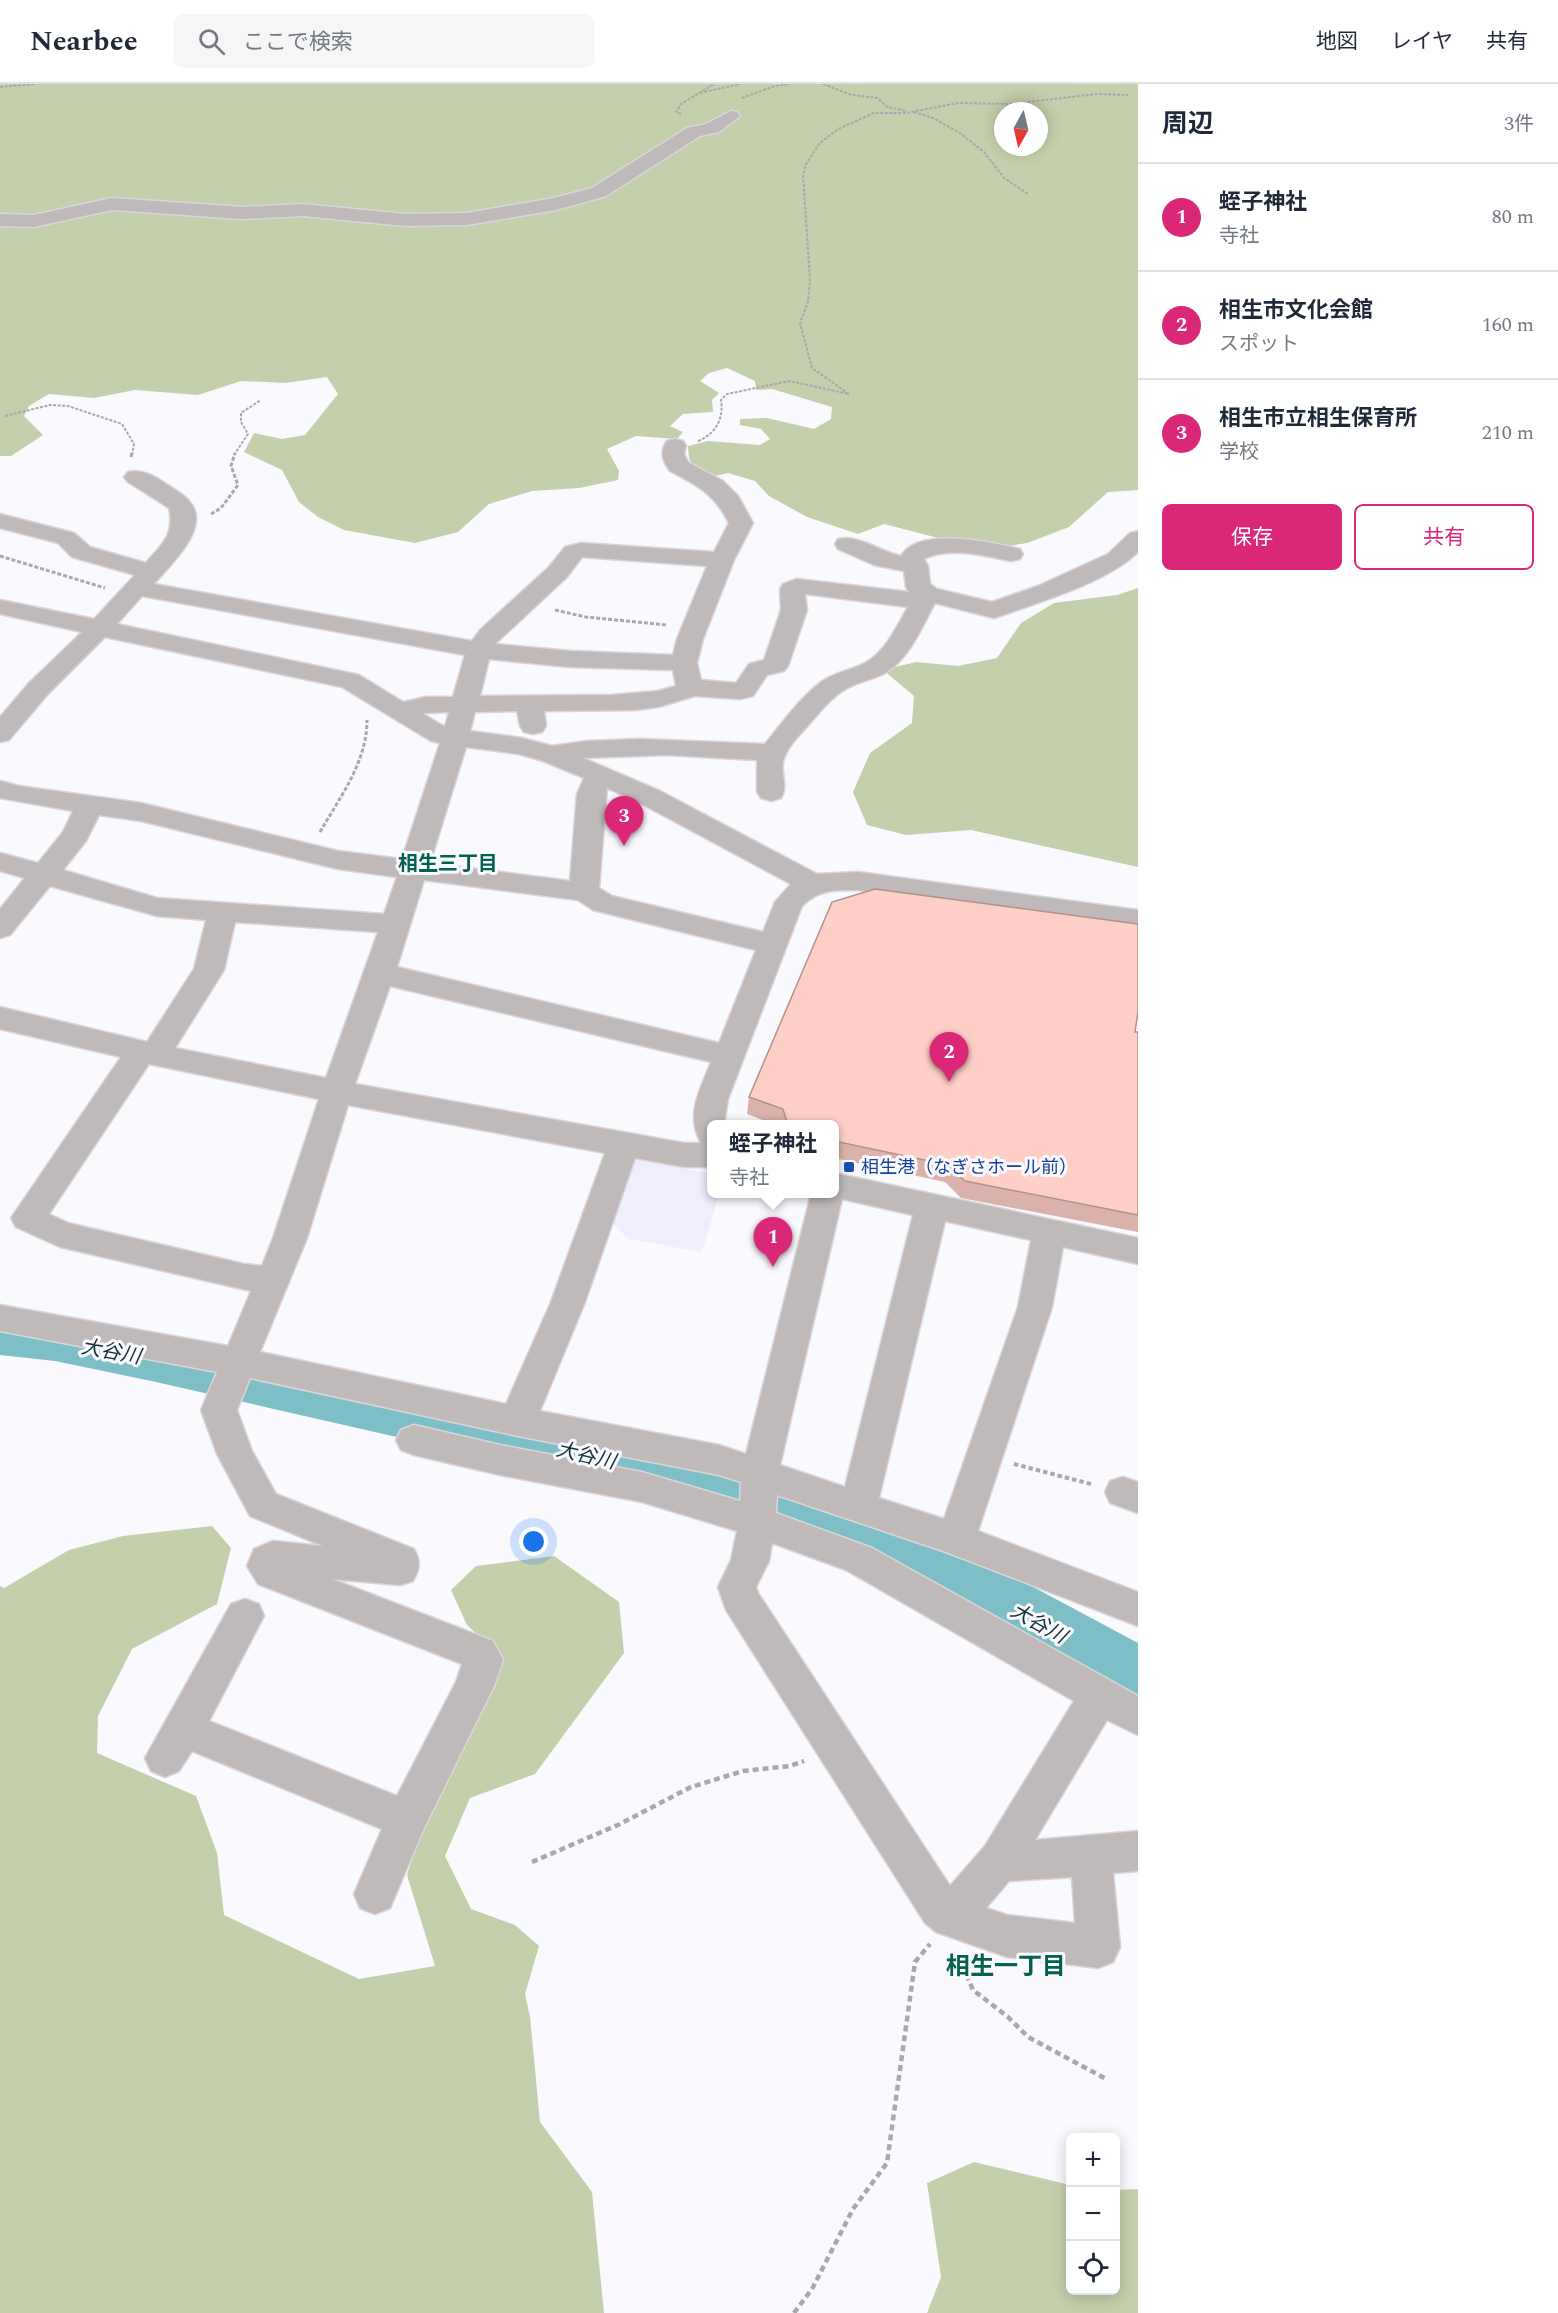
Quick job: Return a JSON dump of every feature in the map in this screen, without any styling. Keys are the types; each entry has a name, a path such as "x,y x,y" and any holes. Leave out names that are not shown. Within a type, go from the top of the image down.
{"street":[{"path":"0,220 34,221 111,204 137,204 231,213 303,210 405,220 467,219 556,204 599,192 694,132 712,128 735,107"},
{"path":"675,446 674,454 678,466 715,486 736,511 741,523 722,560 694,629 684,663 690,689"},
{"path":"0,734 38,689 138,587 180,538 183,518 180,505 152,485 136,477"},
{"path":"0,521 66,538 81,552 138,587 359,656"},
{"path":"398,711 414,706 646,700 683,694 690,689 744,690 758,669 775,666 794,610 792,589 797,586 837,590 886,599 926,597 994,610 1047,591 1117,559 1138,538"},
{"path":"846,544 883,560 916,566 918,586 926,597"},
{"path":"911,564 914,555 922,549 938,546 957,546 1011,554"},
{"path":"375,1894 407,1819 474,1686 483,1660 479,1653 270,1572 266,1566 267,1560 273,1557 400,1569 401,1560 263,1505 236,1454 219,1410 290,1238 337,1091 380,973 456,739 479,649 490,634 558,572 574,552 581,550 722,560"},
{"path":"771,792 769,765 772,753 826,691 838,682 867,673 885,661 901,641 926,597"},
{"path":"0,607 99,628 359,656 479,649 593,660 684,663"},
{"path":"359,656 375,696 440,735 456,739 547,753 611,746 724,749 772,753"},
{"path":"529,703 533,726 547,753 650,798 813,884"},
{"path":"585,892 591,794 596,782 602,776"},
{"path":"0,789 16,794 141,812 338,860 585,892 603,903 773,944"},
{"path":"0,928 76,835 90,805"},
{"path":"0,862 157,907 396,924"},
{"path":"708,1120 729,1056 789,902 800,890 826,880 858,881 1138,920"},
{"path":"222,913 208,969 28,1218 60,1234 244,1276 274,1280"},
{"path":"380,973 729,1056"},
{"path":"0,1018 149,1053 337,1091 623,1146 684,1155 707,1155"},
{"path":"518,1421 528,1392 548,1352 569,1299 623,1146"},
{"path":"839,1186 1138,1251"},
{"path":"826,1198 759,1497 750,1561 737,1587 740,1598 940,1909 951,1917 1006,1936 1098,1947 1091,1855"},
{"path":"859,1505 932,1206"},
{"path":"956,1539 1035,1306 1049,1233"},
{"path":"0,1318 233,1376 518,1421 719,1460 759,1497 858,1559 1138,1717"},
{"path":"414,1440 500,1460 642,1486 859,1505 956,1539 1138,1609"},
{"path":"245,1616 174,1744 407,1819"},
{"path":"951,1917 1000,1860 1100,1695"},
{"path":"1000,1860 1015,1862 1138,1851"}],"path":[{"path":"0,87 36,84"},
{"path":"684,114 676,112 681,104 714,84"},
{"path":"697,94 740,84"},
{"path":"735,107 775,86 790,84"},
{"path":"823,84 852,95 882,100 884,106 931,117 963,134 986,154 996,170 1028,194"},
{"path":"675,446 706,440 721,419 723,409 721,400 727,394 789,381 849,394 812,368 800,323 807,311 810,297 809,232 802,201 803,173 813,151 830,134 850,122 877,113 912,112 929,106 952,103 1010,104 1094,93 1128,95"},
{"path":"183,518 212,514 234,494 238,485 238,477 231,466 231,460 248,434 240,422 239,415 241,411 261,400"},
{"path":"6,416 60,404 122,424 134,444 135,449 127,464 130,472 136,477"},
{"path":"0,556 107,588 138,587"},
{"path":"525,603 585,617 694,629"},
{"path":"308,854 365,751 369,731 365,708 375,696"},
{"path":"984,1456 1131,1495"},
{"path":"532,1862 620,1824 691,1787 743,1771 790,1766 836,1749"},
{"path":"951,1917 956,1950 973,1990 1008,2017 1028,2037 1108,2080"},
{"path":"794,2313 812,2289 853,2209 887,2163 915,1962 951,1917"}],"shaded area":[{"path":"628,1158 707,1173 707,1198 718,1198 702,1252 629,1239 611,1222"}],"green space":[{"path":"0,84 1138,84 1138,490 1108,492 1069,527 1027,543 985,550 884,524 858,534 807,517 769,496 755,481 728,473 715,476 694,469 689,458 688,446 708,441 760,445 770,439 761,429 740,425 740,419 767,418 814,429 831,419 832,407 772,389 756,390 755,381 727,368 709,373 700,381 719,393 712,400 713,412 683,414 670,426 683,432 677,439 636,436 607,449 619,471 618,480 579,488 532,491 489,504 458,532 415,543 344,530 318,517 299,502 282,470 244,452 254,433 282,439 305,435 338,394 327,377 285,383 241,381 198,395 135,390 94,398 49,394 29,406 24,416 43,435 11,456 0,456"},
{"path":"1138,588 1138,867 971,830 906,835 867,825 853,792 870,753 912,723 914,696 883,670 916,662 958,666 997,658 1021,623 1054,603 1117,595"},
{"path":"212,1526 231,1548 217,1604 132,1649 98,1716 97,1753 196,1796 217,1853 224,1915 359,1979 435,1966 407,1875 430,1800 495,1651 467,1625 451,1590 476,1566 554,1556 619,1602 624,1653 535,1774 470,1798 445,1856 471,1909 515,1925 539,1946 525,1994 530,2017 540,2122 592,2192 604,2313 0,2313 0,1586 4,1588 69,1550 123,1536"},
{"path":"974,2162 1066,2184 1066,2295 1120,2295 1120,2190 1138,2189 1138,2313 927,2313 941,2277 927,2183"}],"building":[{"path":"875,889 1138,924 1138,1012 1135,1032 1138,1032 1138,1215 965,1181 948,1165 839,1142 839,1120 786,1120 783,1109 749,1097 832,902"}],"waterway":[{"name":"大谷川","path":"0,1332 55,1338 156,1359 742,1490 958,1578 1138,1677"}],"place":[{"name":"相生市立相生保育所","path":"624,846"},
{"name":"相生市文化会館","path":"949,1082"},
{"name":"相生港（なぎさホール前）","path":"849,1167"},
{"name":"蛭子神社","path":"773,1267"}],"district":[{"name":"相生三丁目","path":"448,863"},
{"name":"相生一丁目","path":"1006,1966"}]}
